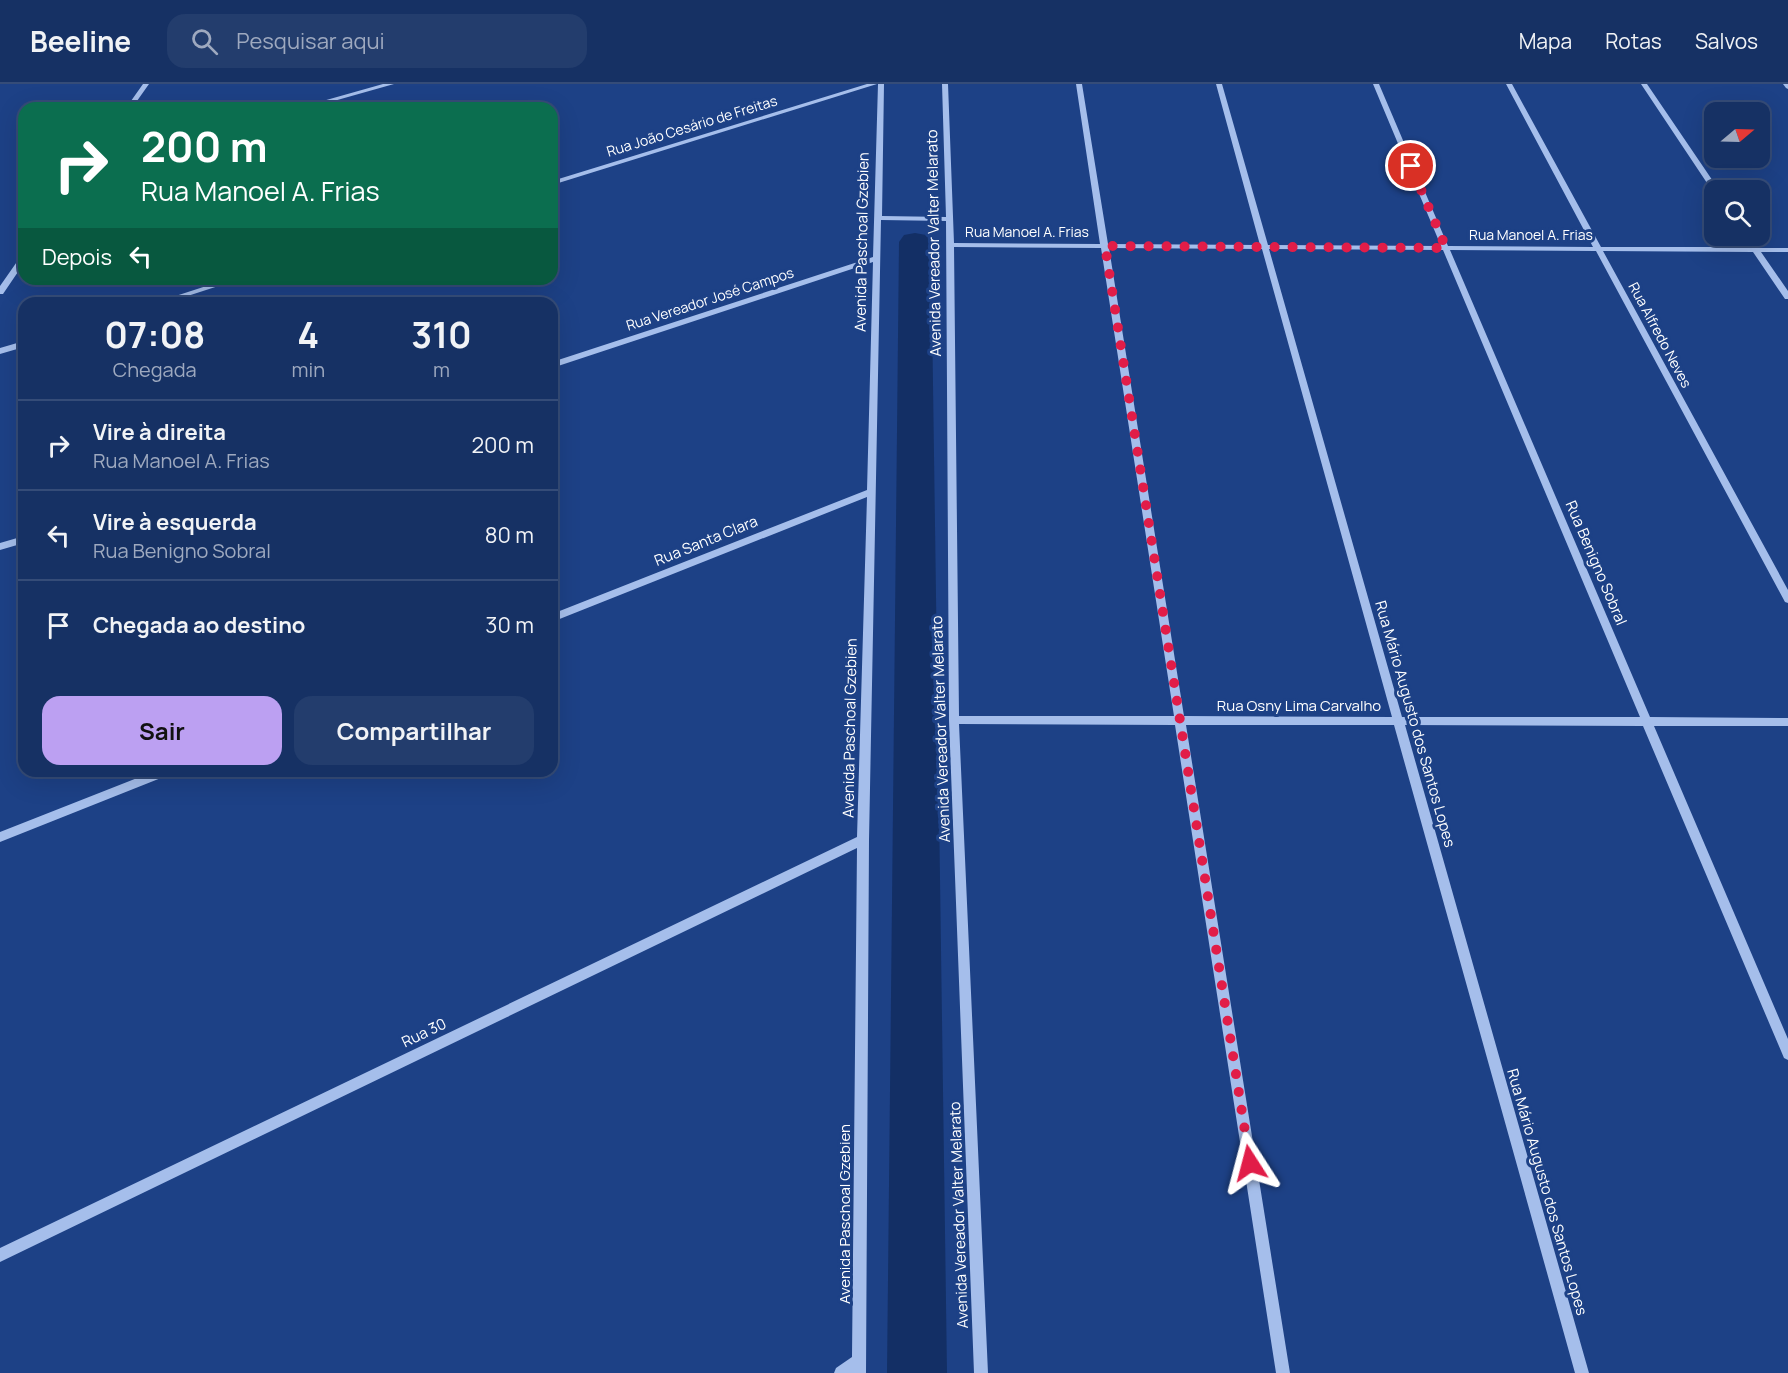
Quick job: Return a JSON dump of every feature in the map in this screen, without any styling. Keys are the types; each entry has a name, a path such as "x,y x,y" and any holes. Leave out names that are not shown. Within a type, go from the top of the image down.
{"street":[{"path":"133,102 146,84"},
{"path":"324,102 391,84"},
{"name":"Rua João Cesário de Freitas","path":"558,181 874,84"},
{"name":"Avenida Paschoal Gzebien","path":"859,1367 862,840 881,84"},
{"name":"Avenida Vereador Valter Melarato","path":"945,84 950,219 954,720 981,1373"},
{"path":"1079,84 1283,1373"},
{"name":"Rua Mário Augusto dos Santos Lopes","path":"1219,84 1582,1373"},
{"name":"Rua Benigno Sobral","path":"1376,84 1788,1054"},
{"name":"Rua Alfredo Neves","path":"1509,84 1788,599"},
{"path":"1644,84 1709,180"},
{"path":"878,218 950,219"},
{"name":"Rua Manoel A. Frias","path":"950,245 1788,250"},
{"path":"1753,246 1788,297"},
{"name":"Rua Vereador José Campos","path":"558,363 877,258"},
{"path":"0,292 18,266"},
{"path":"178,297 216,285"},
{"path":"0,351 18,346"},
{"name":"Rua Santa Clara","path":"558,616 871,492"},
{"path":"0,547 18,541"},
{"name":"Rua Osny Lima Carvalho","path":"954,720 1788,722"},
{"path":"0,837 152,777"},
{"name":"Rua 30","path":"0,1256 862,840"},
{"path":"841,1373 859,1367"}],"waterway":[{"path":"915,242 917,1373"}],"route":[{"path":"1250,1163 1105,246 1446,248 1411,166"}]}
